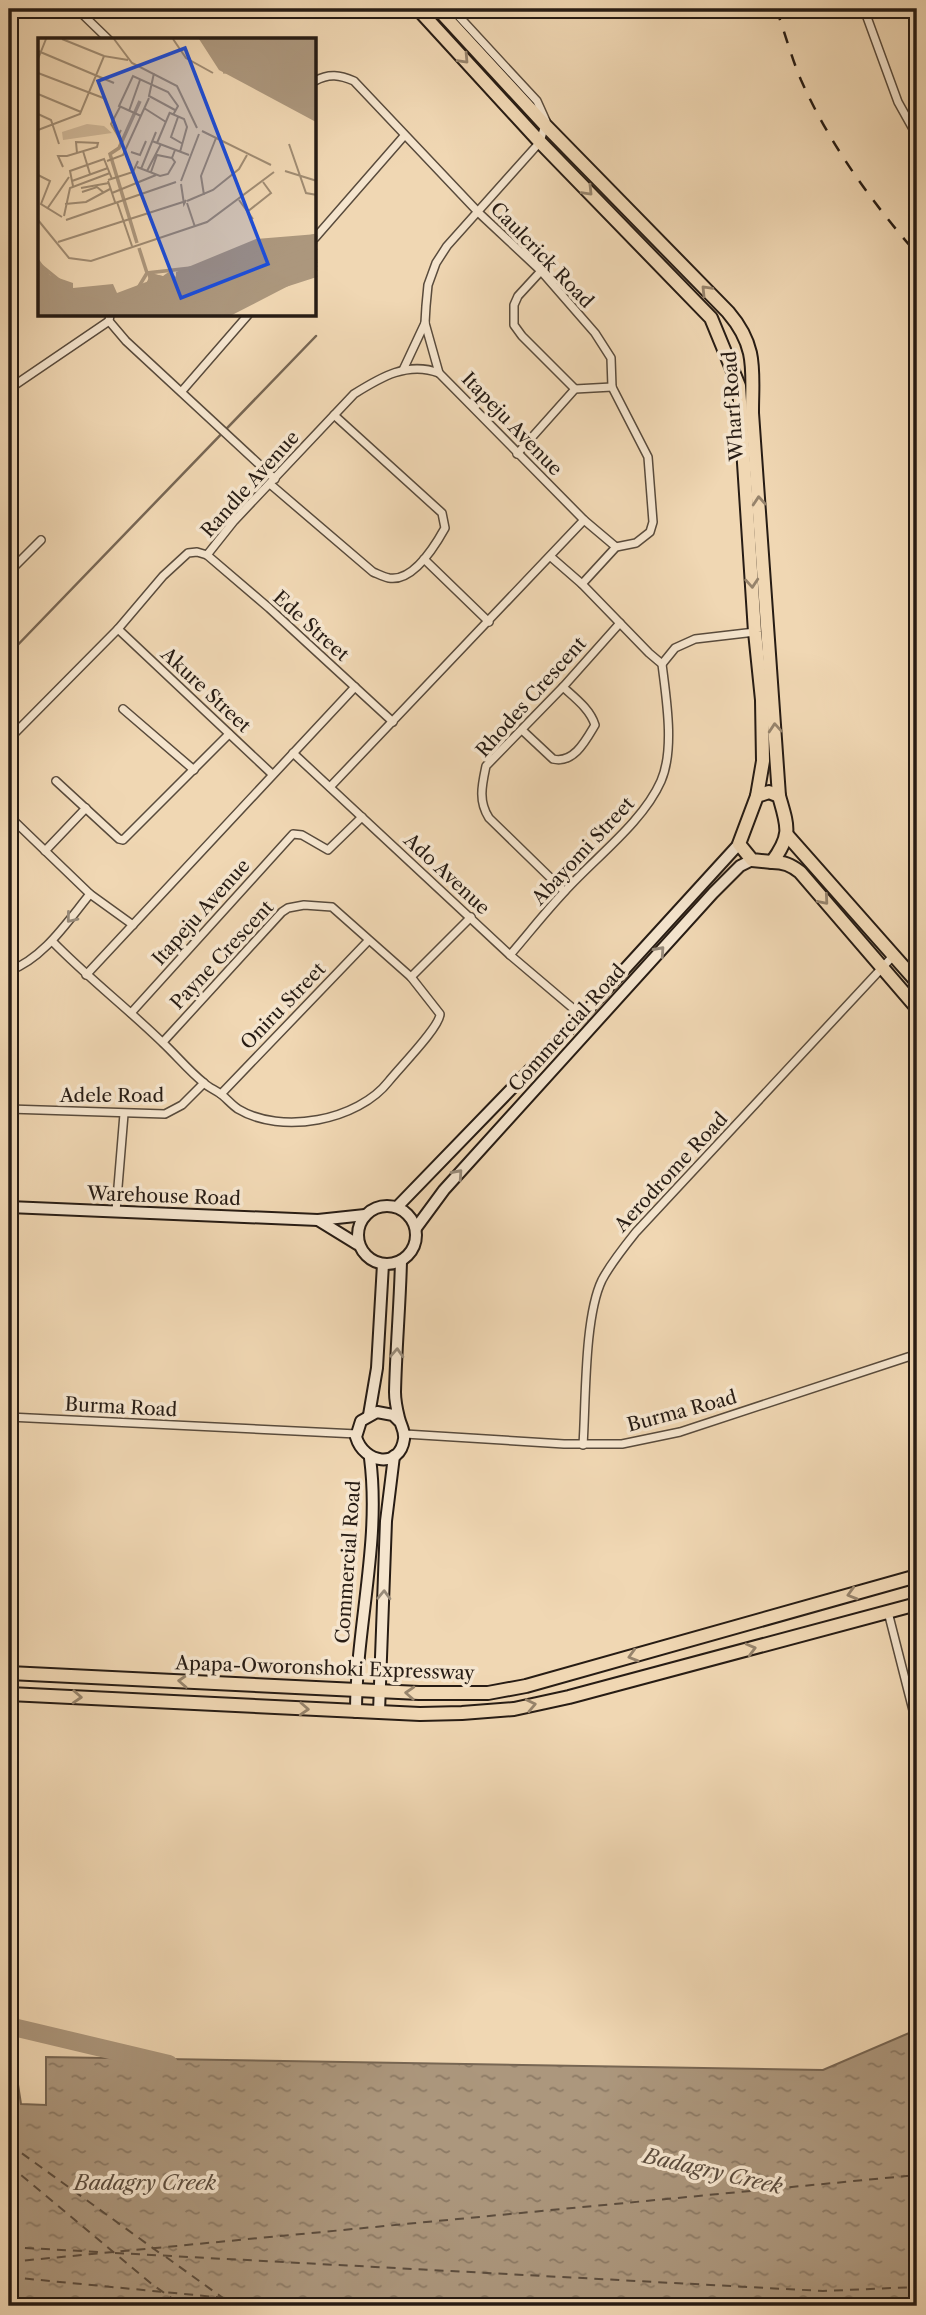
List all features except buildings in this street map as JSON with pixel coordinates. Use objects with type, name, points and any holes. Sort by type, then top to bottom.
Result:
[{"type":"main road","name":"Wharf Road","points":[[418,9],[540,142],[711,318],[739,386],[762,700],[763,761],[757,796],[739,844]]},
{"type":"main road","name":"Wharf Road","points":[[438,9],[545,125],[728,312],[747,339],[752,356],[752,413],[779,796],[788,835]]},
{"type":"main road","points":[[757,796],[769,792],[779,796]]},
{"type":"main road","points":[[772,862],[788,835],[917,982]]},
{"type":"main road","points":[[739,844],[752,860],[782,862],[800,873],[917,1008]]},
{"type":"main road","name":"Commercial Road","points":[[397,1208],[582,1016],[739,844]]},
{"type":"main road","name":"Commercial Road","points":[[416,1228],[444,1189],[713,893],[740,866],[752,860]]},
{"type":"main road","name":"Warehouse Road","points":[[9,1207],[318,1220],[365,1215]]},
{"type":"main road","points":[[378,1207],[397,1208],[412,1219],[416,1228],[414,1247],[401,1261],[383,1264],[365,1255],[357,1244],[359,1227],[365,1215],[378,1207]]},
{"type":"main road","name":"Warehouse Road","points":[[318,1220],[357,1244]]},
{"type":"main road","points":[[400,1421],[385,1412],[369,1415],[361,1421],[357,1434],[359,1445],[370,1458],[379,1460],[394,1456],[404,1443],[405,1434],[395,1394],[401,1261]]},
{"type":"main road","points":[[369,1415],[377,1368],[383,1264]]},
{"type":"main road","name":"Commercial Road","points":[[379,1712],[386,1521],[394,1456]]},
{"type":"main road","name":"Commercial Road","points":[[356,1712],[374,1482],[370,1458]]},
{"type":"main road","name":"Apapa-Oworonshoki Expressway","points":[[9,1672],[381,1691],[488,1693],[526,1686],[917,1576]]},
{"type":"main road","name":"Apapa-Oworonshoki Expressway","points":[[9,1694],[356,1712],[462,1713],[514,1709],[569,1697],[917,1604]]},
{"type":"street","points":[[77,9],[108,38]]},
{"type":"street","points":[[452,9],[537,101],[545,125]]},
{"type":"street","points":[[864,9],[898,102],[917,135]]},
{"type":"street","name":"Caulcrick Road","points":[[317,80],[324,76],[342,76],[354,82],[479,213],[541,271],[595,332],[611,358],[612,387],[648,457],[653,514],[650,532],[636,543],[616,547],[582,584]]},
{"type":"street","name":"Itapeju Avenue","points":[[545,125],[540,142],[447,246],[436,262],[428,285],[425,323],[439,373],[584,520],[616,547]]},
{"type":"street","points":[[317,236],[404,136]]},
{"type":"street","points":[[541,271],[518,296],[514,305],[514,325],[575,389]]},
{"type":"street","points":[[182,391],[246,317]]},
{"type":"street","points":[[9,389],[109,318],[126,341],[182,391],[272,481],[373,572],[391,579],[411,572],[424,559],[445,528],[442,513],[334,415]]},
{"type":"street","points":[[425,323],[403,370],[428,368],[439,373]]},
{"type":"street","name":"Randle Avenue","points":[[9,738],[118,629],[163,576],[188,553],[207,555],[234,521],[354,394],[379,379],[403,370]]},
{"type":"street","points":[[517,454],[575,389],[612,387]]},
{"type":"street","points":[[330,787],[584,520]]},
{"type":"street","points":[[9,572],[41,540]]},
{"type":"street","name":"Ede Street","points":[[207,555],[393,722]]},
{"type":"street","points":[[551,557],[662,664],[675,648],[695,639],[755,632]]},
{"type":"street","points":[[424,559],[489,622]]},
{"type":"street","name":"Rhodes Crescent","points":[[565,891],[489,818],[482,807],[486,766],[563,687],[620,623]]},
{"type":"street","name":"Akure Street","points":[[118,629],[272,774]]},
{"type":"street","name":"Abayomi Street","points":[[510,955],[565,891],[646,808],[662,779],[668,747],[662,664]]},
{"type":"street","points":[[86,975],[355,687]]},
{"type":"street","points":[[522,730],[553,759],[559,761],[567,760],[583,744],[595,725],[594,720],[563,687]]},
{"type":"street","points":[[123,709],[194,770]]},
{"type":"street","points":[[56,781],[123,840],[229,733]]},
{"type":"street","name":"Ado Avenue","points":[[293,753],[510,955],[582,1016]]},
{"type":"street","points":[[46,851],[86,808]]},
{"type":"street","points":[[9,816],[90,894],[133,925]]},
{"type":"street","name":"Itapeju Avenue","points":[[131,1013],[293,834],[302,835],[328,850],[362,817]]},
{"type":"street","points":[[9,971],[23,964],[52,941],[90,894]]},
{"type":"street","name":"Payne Crescent","points":[[163,1042],[288,908],[304,905],[332,907],[411,977],[436,1008],[440,1021],[381,1092],[355,1110],[321,1120],[260,1118],[237,1109],[220,1094]]},
{"type":"street","points":[[411,977],[471,917]]},
{"type":"street","points":[[52,941],[204,1083],[220,1094]]},
{"type":"street","name":"Oniru Street","points":[[220,1094],[368,941]]},
{"type":"street","name":"Aerodrome Road","points":[[583,1445],[592,1315],[601,1282],[616,1258],[636,1232],[894,955]]},
{"type":"street","name":"Adele Road","points":[[9,1109],[165,1114],[175,1111],[204,1083]]},
{"type":"street","points":[[116,1211],[124,1114]]},
{"type":"street","name":"Burma Road","points":[[405,1434],[583,1445],[622,1444],[680,1432],[917,1354]]},
{"type":"street","name":"Burma Road","points":[[9,1417],[357,1434]]},
{"type":"street","points":[[888,1612],[917,1726]]},
{"type":"water","name":"Badagry Creek","points":[[909,2033],[917,2035],[917,2306],[9,2306],[9,2045],[21,2104],[46,2105],[46,2057],[823,2070]]},
{"type":"waterway","points":[[9,654],[316,336]]},
{"type":"waterway","name":"Badagry Creek","points":[[9,2026],[169,2064]]},
{"type":"ferry route","points":[[9,2144],[161,2254]]},
{"type":"ferry route","points":[[9,2165],[153,2285],[183,2306]]},
{"type":"ferry route","points":[[9,2262],[917,2175]]},
{"type":"ferry route","points":[[9,2247],[99,2252]]},
{"type":"ferry route","points":[[115,2253],[823,2291],[917,2287]]},
{"type":"ferry route","points":[[166,2257],[234,2306]]},
{"type":"ferry route","points":[[9,2277],[308,2306]]},
{"type":"railway","points":[[776,9],[801,80],[838,150],[868,193],[917,254]]}]
